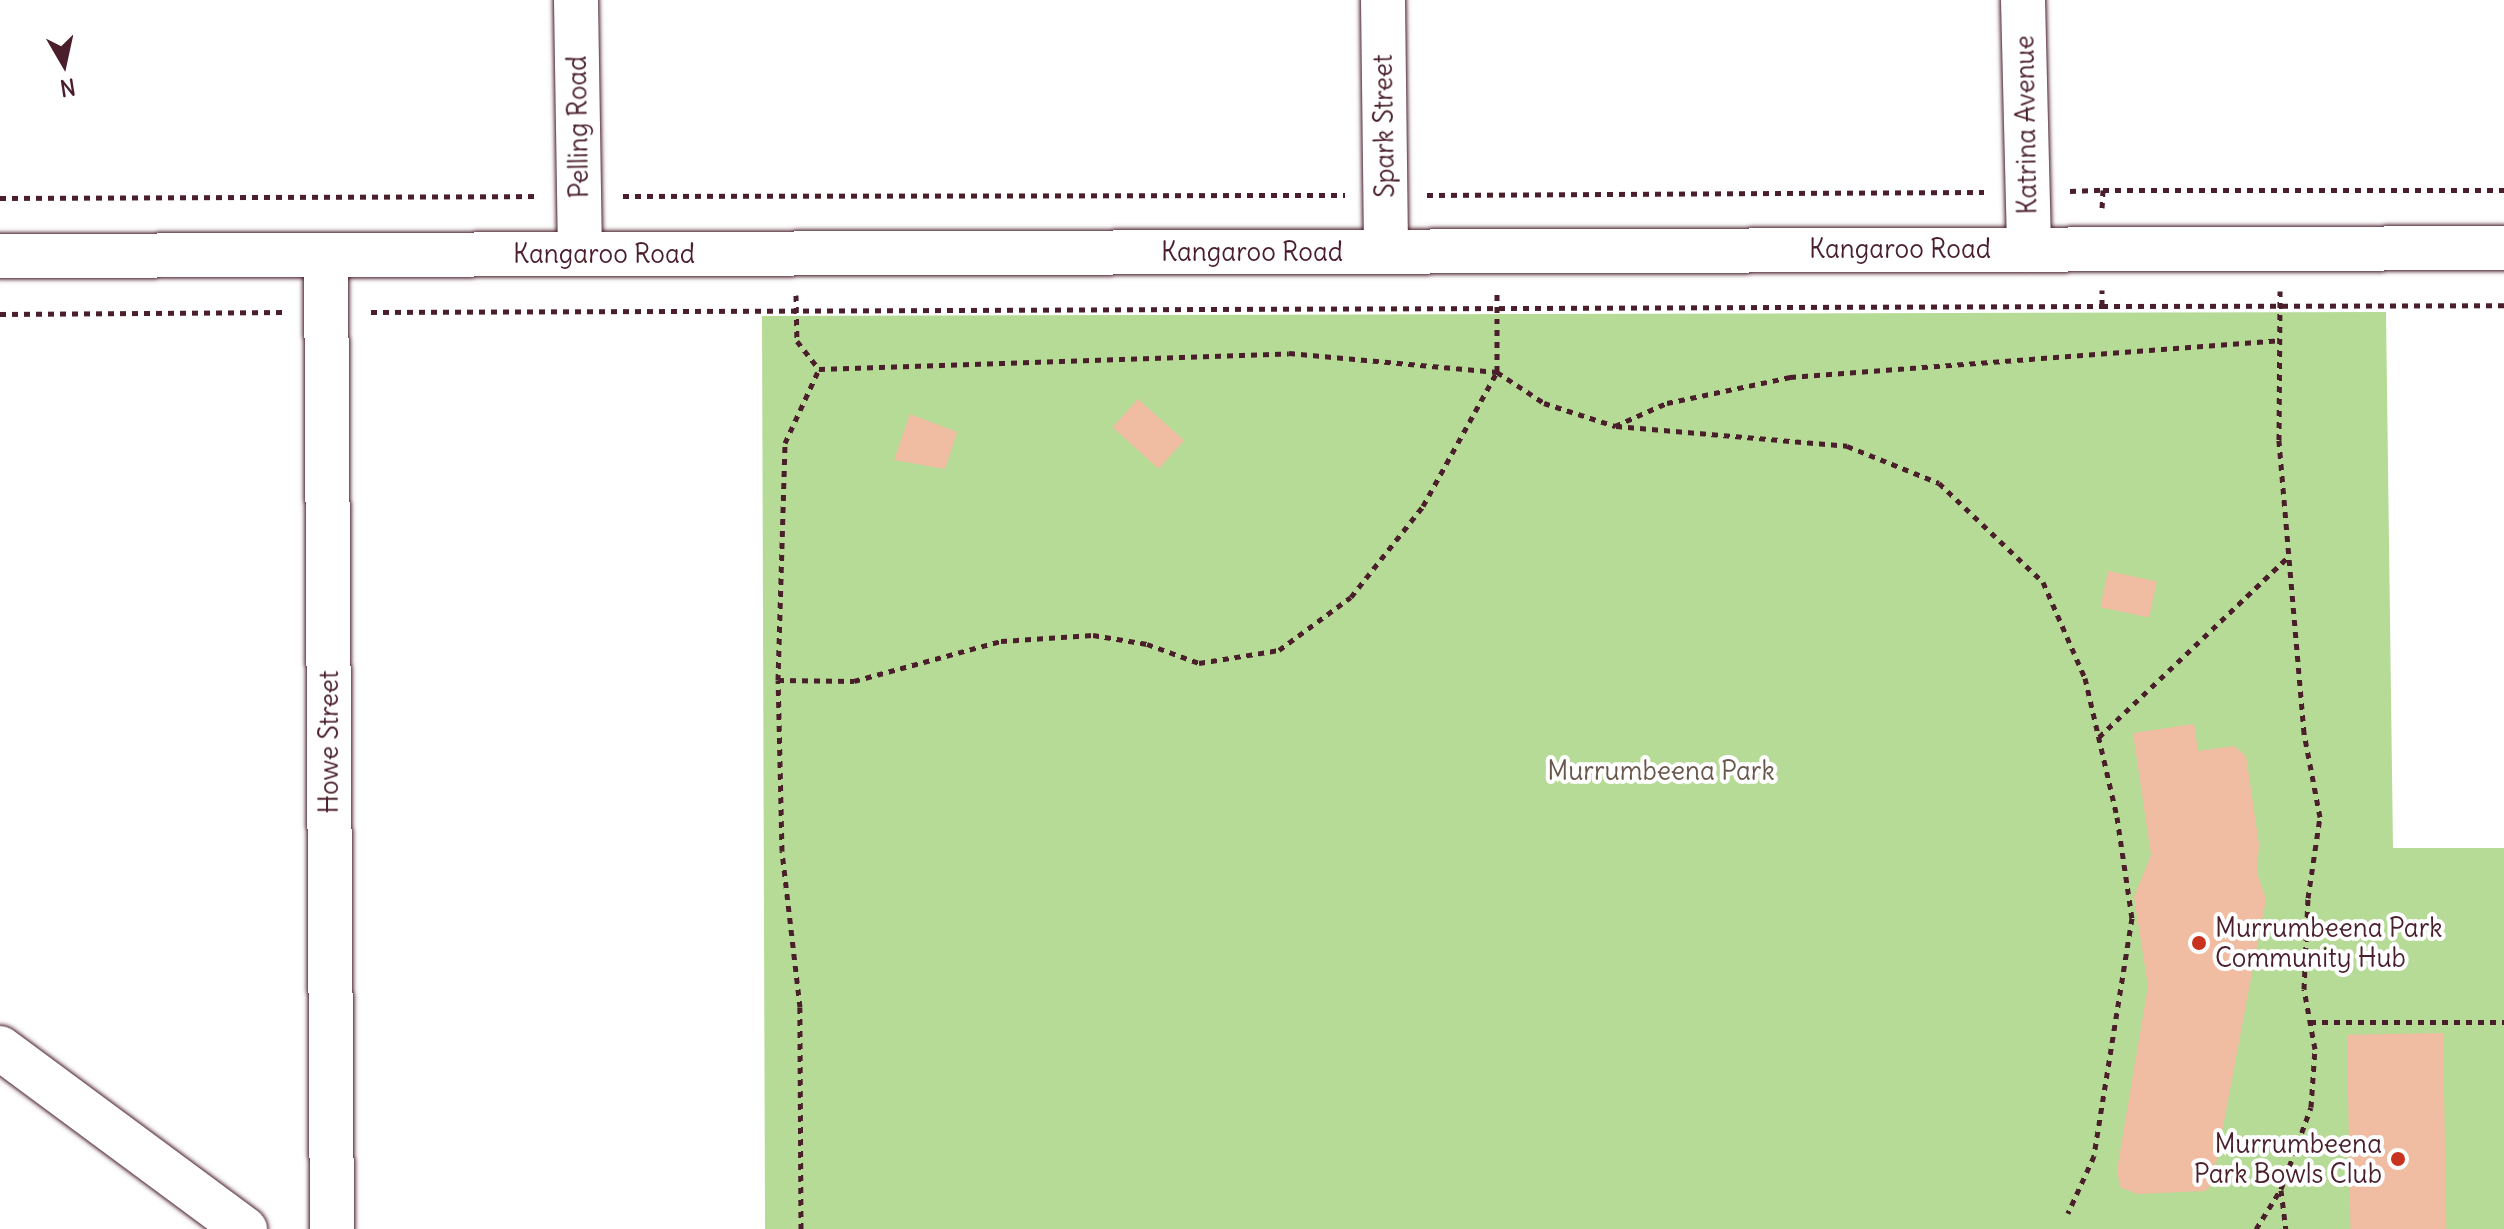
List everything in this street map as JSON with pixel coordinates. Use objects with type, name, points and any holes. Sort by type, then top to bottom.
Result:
[{"type":"street","name":"Pelling Road","points":[[576,0],[580,254]]},
{"type":"street","name":"Spark Street","points":[[1383,0],[1386,252]]},
{"type":"street","name":"Katrina Avenue","points":[[2023,0],[2029,250]]},
{"type":"street","name":"Kangaroo Road","points":[[0,256],[2504,248]]},
{"type":"street","name":"Howe Street","points":[[326,255],[332,1229]]},
{"type":"street","points":[[0,1048],[245,1229]]},
{"type":"path","points":[[2102,306],[2103,190]]},
{"type":"path","points":[[0,198],[2504,190]]},
{"type":"path","points":[[778,680],[854,681],[1001,641],[1093,635],[1147,644],[1199,663],[1279,650],[1351,597],[1423,506],[1497,372],[1496,251]]},
{"type":"path","points":[[796,254],[797,341],[819,369]]},
{"type":"path","points":[[371,312],[2504,305]]},
{"type":"path","points":[[0,314],[326,312]]},
{"type":"path","points":[[1615,426],[1667,403],[1790,377],[2280,340],[2279,440],[2304,733],[2320,817],[2308,898],[2304,989],[2315,1049],[2311,1107],[2281,1189],[2256,1229]]},
{"type":"path","points":[[819,369],[1289,353],[1497,372],[1544,403],[1615,426],[1847,446],[1939,483],[2043,582],[2085,678],[2117,817],[2132,918],[2094,1156],[2068,1213]]},
{"type":"path","points":[[801,1229],[800,1007],[782,851],[778,680],[785,443],[819,369]]},
{"type":"path","points":[[2099,737],[2289,555]]},
{"type":"path","points":[[2310,1022],[2504,1022]]},
{"type":"path","points":[[2281,1189],[2286,1229]]},
{"type":"green space","name":"Murrumbeena Park","points":[[2386,312],[2393,848],[2504,848],[2504,1229],[765,1229],[762,316]]},
{"type":"building","points":[[1138,399],[1184,440],[1159,469],[1113,427]]},
{"type":"building","points":[[910,414],[957,432],[945,469],[894,460]]},
{"type":"building","points":[[2108,571],[2157,581],[2149,618],[2100,607]]},
{"type":"building","name":"Murrumbeena Park Community Hub","points":[[2194,724],[2198,751],[2234,746],[2246,756],[2259,844],[2257,873],[2266,899],[2212,1185],[2205,1191],[2137,1194],[2120,1187],[2117,1170],[2148,986],[2134,897],[2151,855],[2133,733]]},
{"type":"building","name":"Murrumbeena Park Bowls Club","points":[[2443,1033],[2446,1229],[2350,1229],[2347,1035]]},
{"type":"place","name":"Murrumbeena Park Community Hub","points":[[2199,943]]},
{"type":"place","name":"Murrumbeena Park Bowls Club","points":[[2398,1159]]}]
